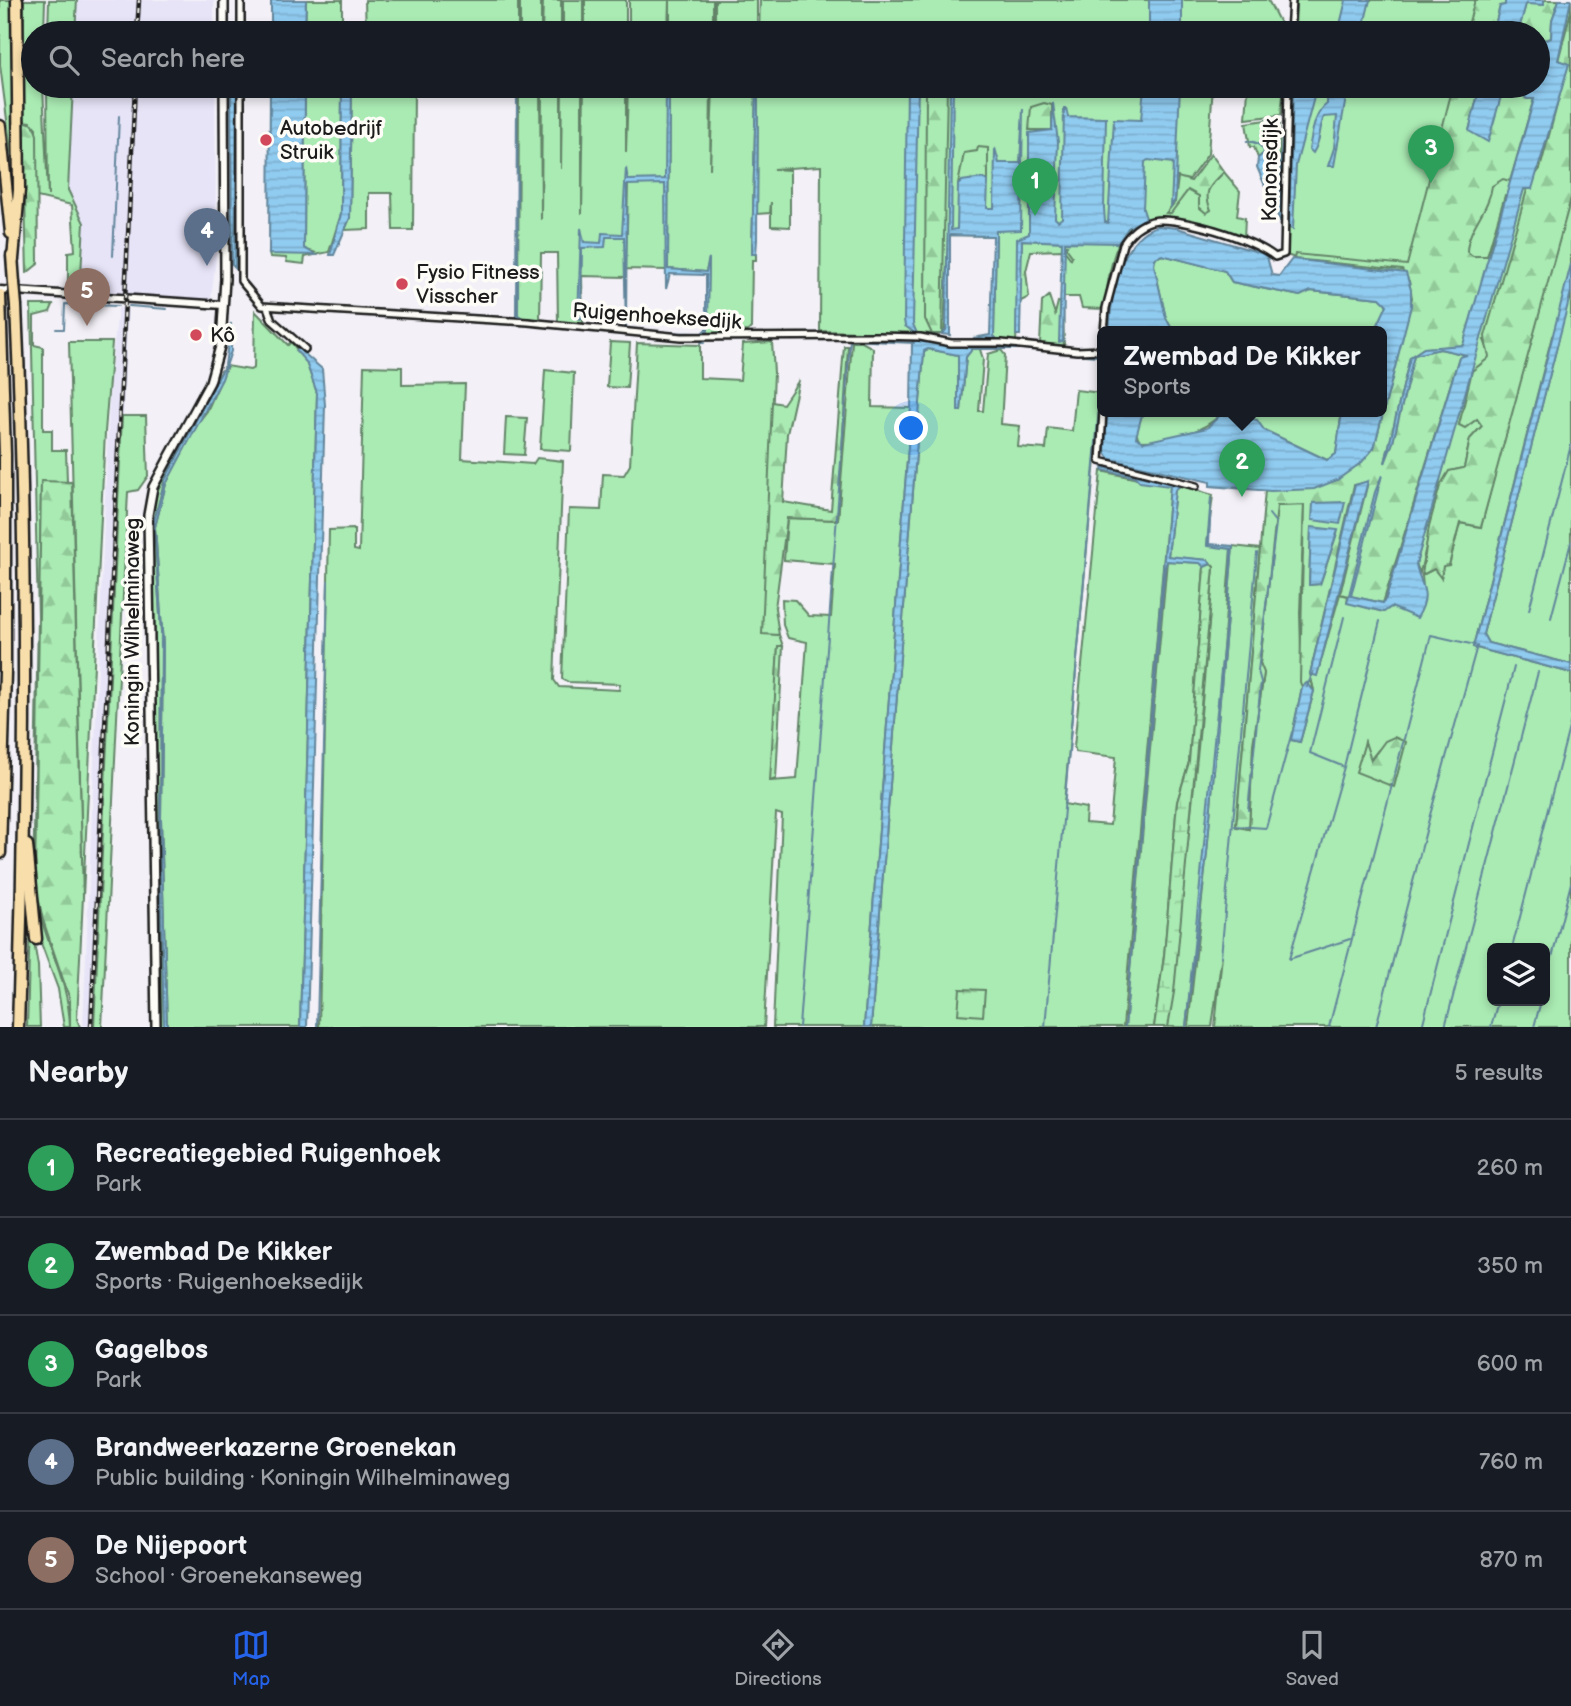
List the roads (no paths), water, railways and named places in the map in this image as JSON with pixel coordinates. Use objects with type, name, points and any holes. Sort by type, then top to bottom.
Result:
[{"type":"highway","points":[[13,260],[19,190],[17,0]]},
{"type":"highway","points":[[0,126],[16,306],[23,481],[24,832],[18,1027]]},
{"type":"highway","points":[[0,292],[5,454],[5,685],[0,853]]},
{"type":"highway","points":[[0,581],[4,564]]},
{"type":"highway","points":[[24,832],[31,859],[36,939]]},
{"type":"main road","points":[[224,0],[224,21]]},
{"type":"main road","name":"Koningin Wilhelminaweg","points":[[156,1027],[148,515],[153,486],[166,457],[211,382],[217,364],[225,279],[224,98]]},
{"type":"street","points":[[240,0],[241,21]]},
{"type":"street","points":[[1291,21],[1292,0]]},
{"type":"street","points":[[241,98],[242,277],[255,301],[267,307],[272,320],[305,349]]},
{"type":"street","name":"Kanonsdijk","points":[[1104,326],[1106,308],[1124,244],[1128,236],[1146,224],[1161,220],[1181,222],[1247,242],[1275,257],[1284,254],[1288,98]]},
{"type":"street","points":[[225,279],[242,277]]},
{"type":"street","points":[[0,292],[223,305]]},
{"type":"street","name":"Ruigenhoeksedijk","points":[[267,307],[528,323],[681,337],[806,334],[917,337],[951,343],[1002,343],[1077,351],[1097,350]]},
{"type":"street","points":[[1103,417],[1100,461],[1196,486]]},
{"type":"water","points":[[271,0],[306,0],[305,21],[271,21]]},
{"type":"water","points":[[1149,0],[1182,0],[1182,21],[1149,21]]},
{"type":"water","points":[[1346,0],[1370,0],[1365,21],[1341,21]]},
{"type":"water","points":[[1505,0],[1544,0],[1544,5],[1526,4],[1521,21],[1496,21],[1500,6],[1505,5]]},
{"type":"water","points":[[1559,0],[1571,0],[1558,60],[1569,64],[1532,189],[1524,189],[1416,564],[1425,595],[1422,609],[1417,618],[1391,607],[1384,612],[1347,603],[1375,492],[1382,475],[1351,596],[1383,603],[1386,598],[1459,357],[1467,355],[1440,349],[1414,355],[1393,442],[1385,463],[1410,357],[1424,348],[1463,345],[1534,99],[1526,98],[1550,98],[1552,20]]},
{"type":"water","points":[[231,98],[237,98],[235,268],[232,265]]},
{"type":"water","points":[[270,98],[305,98],[304,248],[316,255],[269,254]]},
{"type":"water","points":[[342,98],[352,98],[350,218],[334,255],[330,255],[341,214]]},
{"type":"water","points":[[517,98],[518,315],[523,318],[516,317]]},
{"type":"water","points":[[666,98],[669,98],[668,269],[706,272],[709,258],[708,331],[704,335],[650,332],[702,333],[706,329],[706,275],[670,274],[666,289],[665,184],[627,185],[626,329],[624,237],[606,237],[605,247],[582,248],[581,319],[578,318],[581,228],[584,242],[601,243],[602,233],[622,234],[626,168],[628,180],[665,179]]},
{"type":"water","points":[[756,98],[758,98],[757,240],[756,254],[752,254]]},
{"type":"water","points":[[907,98],[918,98],[913,324],[920,341],[971,348],[971,351],[966,357],[961,411],[958,411],[958,355],[928,349],[924,351],[871,1027],[864,1027],[911,408],[912,343],[916,334],[905,326]]},
{"type":"water","points":[[950,98],[953,98],[951,230],[957,229],[958,185],[962,181],[982,178],[988,181],[987,208],[994,208],[995,148],[999,163],[1020,163],[1023,109],[1021,230],[996,231],[994,336],[997,339],[973,338],[990,335],[993,236],[950,235],[950,335],[942,334],[946,330]]},
{"type":"water","points":[[1143,98],[1179,98],[1175,200],[1171,206],[1173,163],[1148,160],[1145,162],[1143,209],[1146,218],[1128,228],[1118,243],[1065,242],[1063,341],[1059,342],[1062,242],[1022,240],[1020,335],[1016,335],[1017,239],[1029,234],[1029,133],[1052,130],[1053,103],[1058,142],[1055,218],[1058,221],[1062,218],[1064,108],[1068,117],[1106,118],[1104,208],[1105,222],[1108,223],[1114,119],[1141,120]]},
{"type":"water","points":[[1293,98],[1314,98],[1296,165],[1293,229],[1289,228]]},
{"type":"water","points":[[1327,98],[1346,98],[1334,166],[1328,166],[1334,148],[1337,116],[1324,117],[1316,148],[1313,153],[1309,149],[1316,118],[1327,104]]},
{"type":"water","points":[[1477,98],[1501,98],[1488,142],[1469,131]]},
{"type":"water","points":[[1282,138],[1280,221],[1257,167],[1258,158],[1264,153],[1262,148],[1269,159],[1271,170],[1265,178],[1278,210]]},
{"type":"water","points":[[1158,226],[1177,228],[1261,253],[1267,257],[1272,275],[1279,276],[1292,259],[1406,273],[1411,290],[1411,306],[1387,398],[1387,326],[1377,326],[1387,305],[1380,298],[1311,291],[1300,296],[1232,282],[1225,271],[1162,255],[1155,258],[1154,265],[1170,326],[1110,326],[1115,285],[1120,270],[1134,242],[1145,232]]},
{"type":"water","points":[[1571,264],[1571,292],[1483,634],[1488,643],[1571,664],[1571,673],[1473,647]]},
{"type":"water","points":[[231,323],[231,351],[222,379],[166,484],[155,527],[163,645],[161,819],[167,1027],[164,1027],[160,865],[161,631],[154,521],[165,480],[225,365]]},
{"type":"water","points":[[298,348],[322,369],[325,405],[307,1027],[300,1027],[317,393],[306,362],[296,351]]},
{"type":"water","points":[[1107,417],[1141,417],[1136,437],[1144,442],[1207,428],[1218,417],[1242,417],[1257,420],[1264,430],[1327,460],[1336,454],[1341,417],[1382,417],[1374,448],[1362,462],[1337,480],[1314,489],[1271,491],[1210,486],[1210,482],[1110,459],[1105,452]]},
{"type":"water","points":[[1103,467],[1180,486],[1175,490],[1168,556],[1208,560],[1211,564],[1204,567],[1200,563],[1167,561],[1165,568],[1125,1027],[1170,486],[1140,482],[1135,477],[1102,470]]},
{"type":"water","points":[[1368,481],[1317,676],[1310,674],[1355,485]]},
{"type":"water","points":[[1211,497],[1209,544],[1233,546],[1207,853],[1186,1027],[1230,579],[1231,549],[1207,546]]},
{"type":"water","points":[[1345,502],[1340,524],[1312,520],[1313,503]]},
{"type":"water","points":[[1311,527],[1338,530],[1320,584],[1309,585]]},
{"type":"water","points":[[1307,683],[1314,691],[1300,742],[1291,740],[1302,687]]},
{"type":"waterway","points":[[113,256],[119,116]]},
{"type":"waterway","points":[[56,329],[64,329],[65,304],[118,306]]},
{"type":"waterway","points":[[129,306],[167,309]]},
{"type":"waterway","points":[[799,1027],[850,340],[914,343]]},
{"type":"waterway","points":[[971,349],[1026,349],[1097,356]]},
{"type":"waterway","points":[[1045,1027],[1098,417]]},
{"type":"waterway","points":[[1529,610],[1571,445]]},
{"type":"waterway","points":[[1248,810],[1261,682],[1258,671],[1276,523],[1269,514]]},
{"type":"waterway","points":[[1551,618],[1571,542]]},
{"type":"waterway","points":[[1221,957],[1257,553]]},
{"type":"waterway","points":[[317,1027],[328,581]]},
{"type":"waterway","points":[[1342,766],[1310,753],[1344,617]]},
{"type":"waterway","points":[[1350,939],[1289,959],[1344,767],[1380,621]]},
{"type":"waterway","points":[[1329,1027],[1431,635],[1475,645]]},
{"type":"waterway","points":[[1376,1027],[1430,815],[1477,646]]},
{"type":"waterway","points":[[1422,1027],[1514,667]]},
{"type":"waterway","points":[[1307,687],[1313,672]]},
{"type":"waterway","points":[[1445,1027],[1538,672]]},
{"type":"waterway","points":[[1513,943],[1571,720]]},
{"type":"waterway","points":[[1235,826],[1266,828],[1292,732]]},
{"type":"waterway","points":[[1550,965],[1571,883]]},
{"type":"waterway","points":[[1491,1027],[1497,1006]]},
{"type":"waterway","points":[[1534,1027],[1540,1006]]},
{"type":"railway","points":[[138,21],[139,0]]},
{"type":"railway","points":[[91,1027],[134,98]]},
{"type":"place","name":"Autobedrijf Struik","points":[[266,140]]},
{"type":"place","name":"Gagelbos","points":[[1431,183]]},
{"type":"place","name":"Recreatiegebied Ruigenhoek","points":[[1035,216]]},
{"type":"place","name":"Brandweerkazerne Groenekan","points":[[207,266]]},
{"type":"place","name":"Fysio Fitness Visscher","points":[[402,284]]},
{"type":"place","name":"De Nijepoort","points":[[87,326]]},
{"type":"place","name":"Kô","points":[[196,335]]},
{"type":"place","name":"Zwembad De Kikker","points":[[1242,497]]}]
